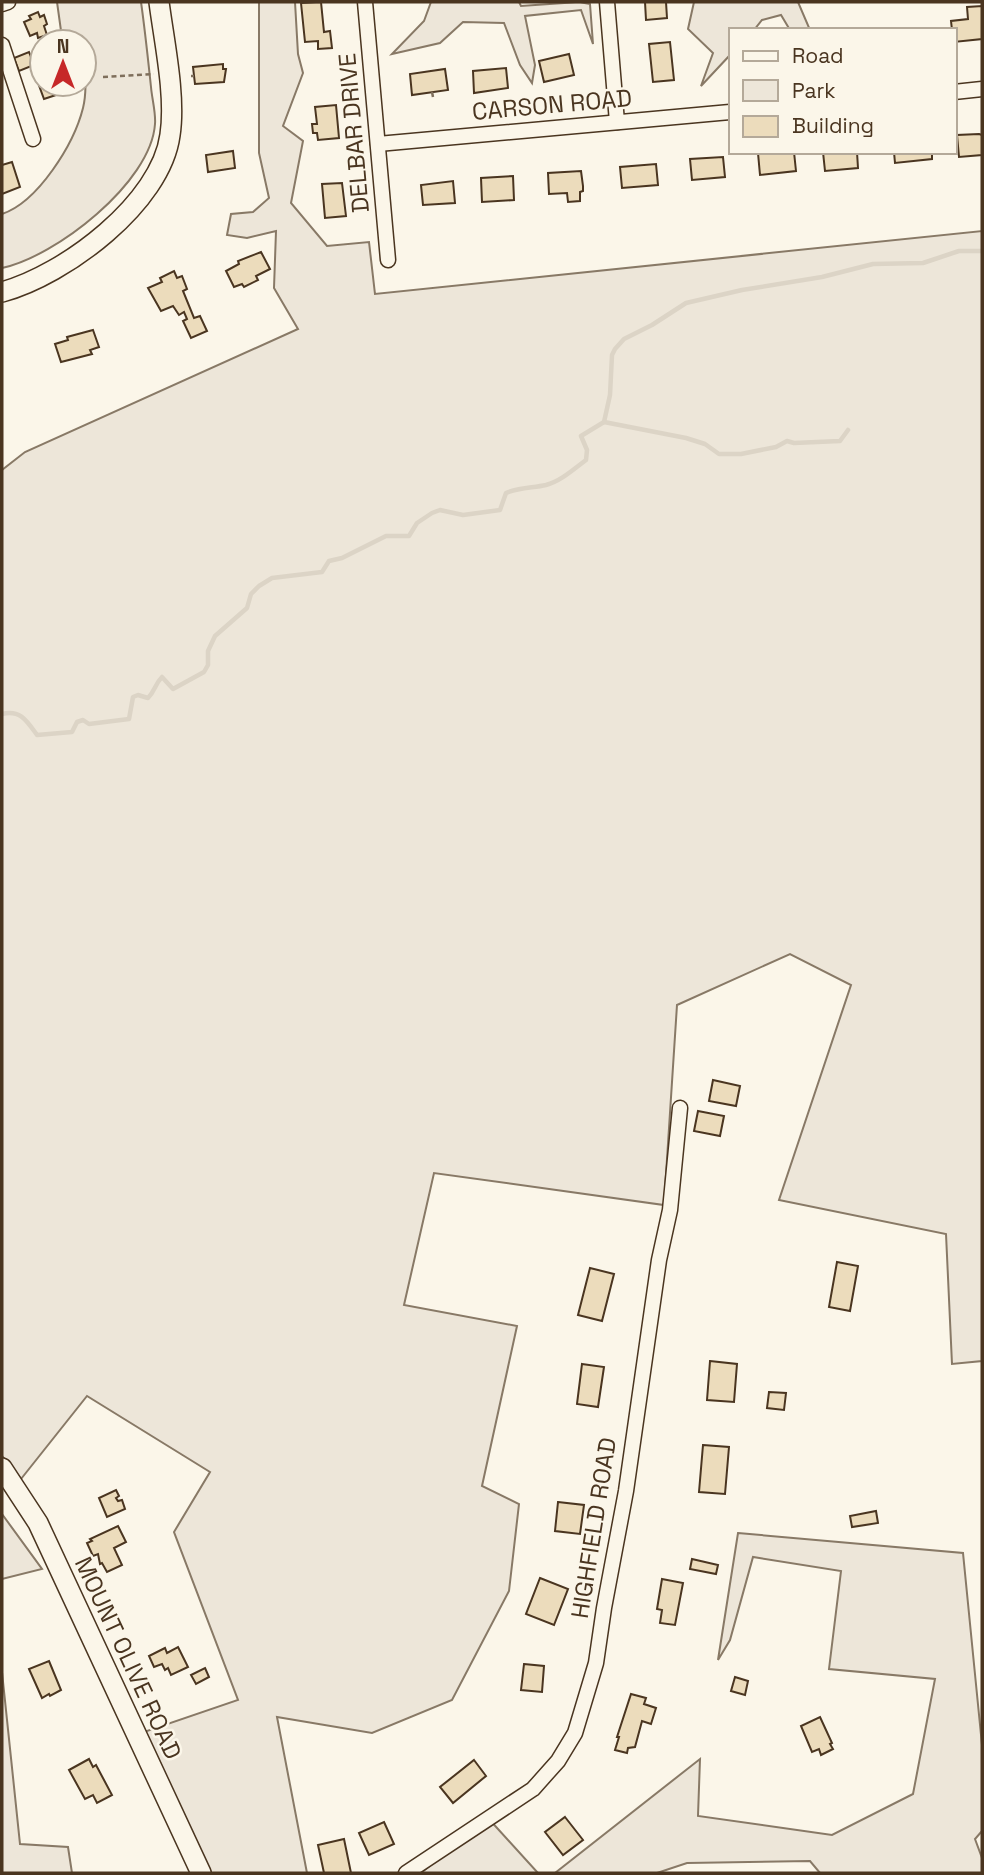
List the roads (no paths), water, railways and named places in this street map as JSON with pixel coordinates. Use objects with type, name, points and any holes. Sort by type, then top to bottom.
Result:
[{"type":"street","points":[[2,4],[8,2]]},
{"type":"street","points":[[2,292],[46,274],[85,249],[134,205],[166,156],[171,133],[159,2]]},
{"type":"street","name":"DELBAR DRIVE","points":[[365,2],[388,260]]},
{"type":"street","points":[[607,2],[617,122]]},
{"type":"street","points":[[2,45],[33,139]]},
{"type":"street","points":[[956,92],[982,89]]},
{"type":"street","name":"CARSON ROAD","points":[[378,144],[729,112]]},
{"type":"street","name":"HIGHFIELD ROAD","points":[[406,1873],[533,1789],[558,1761],[575,1733],[596,1663],[626,1490],[659,1260],[671,1199],[680,1108]]},
{"type":"street","name":"MOUNT OLIVE ROAD","points":[[2,1468],[38,1523],[201,1873]]},
{"type":"waterway","points":[[2,714],[18,715],[37,735],[72,732],[77,722],[83,720],[89,724],[129,719],[133,697],[138,695],[148,698],[162,677],[173,689],[204,672],[208,665],[208,651],[215,636],[247,608],[251,594],[272,578],[322,572],[329,561],[342,558],[386,536],[409,536],[417,523],[432,513],[440,510],[463,515],[500,510],[506,493],[546,485],[562,478],[586,460],[587,450],[581,436],[604,422],[615,349],[624,339],[686,303],[742,290],[822,277],[873,264],[923,263],[959,251],[982,251]]},
{"type":"waterway","points":[[604,422],[686,438],[705,444],[719,454],[741,454],[776,447],[787,441],[840,441],[848,430]]}]
